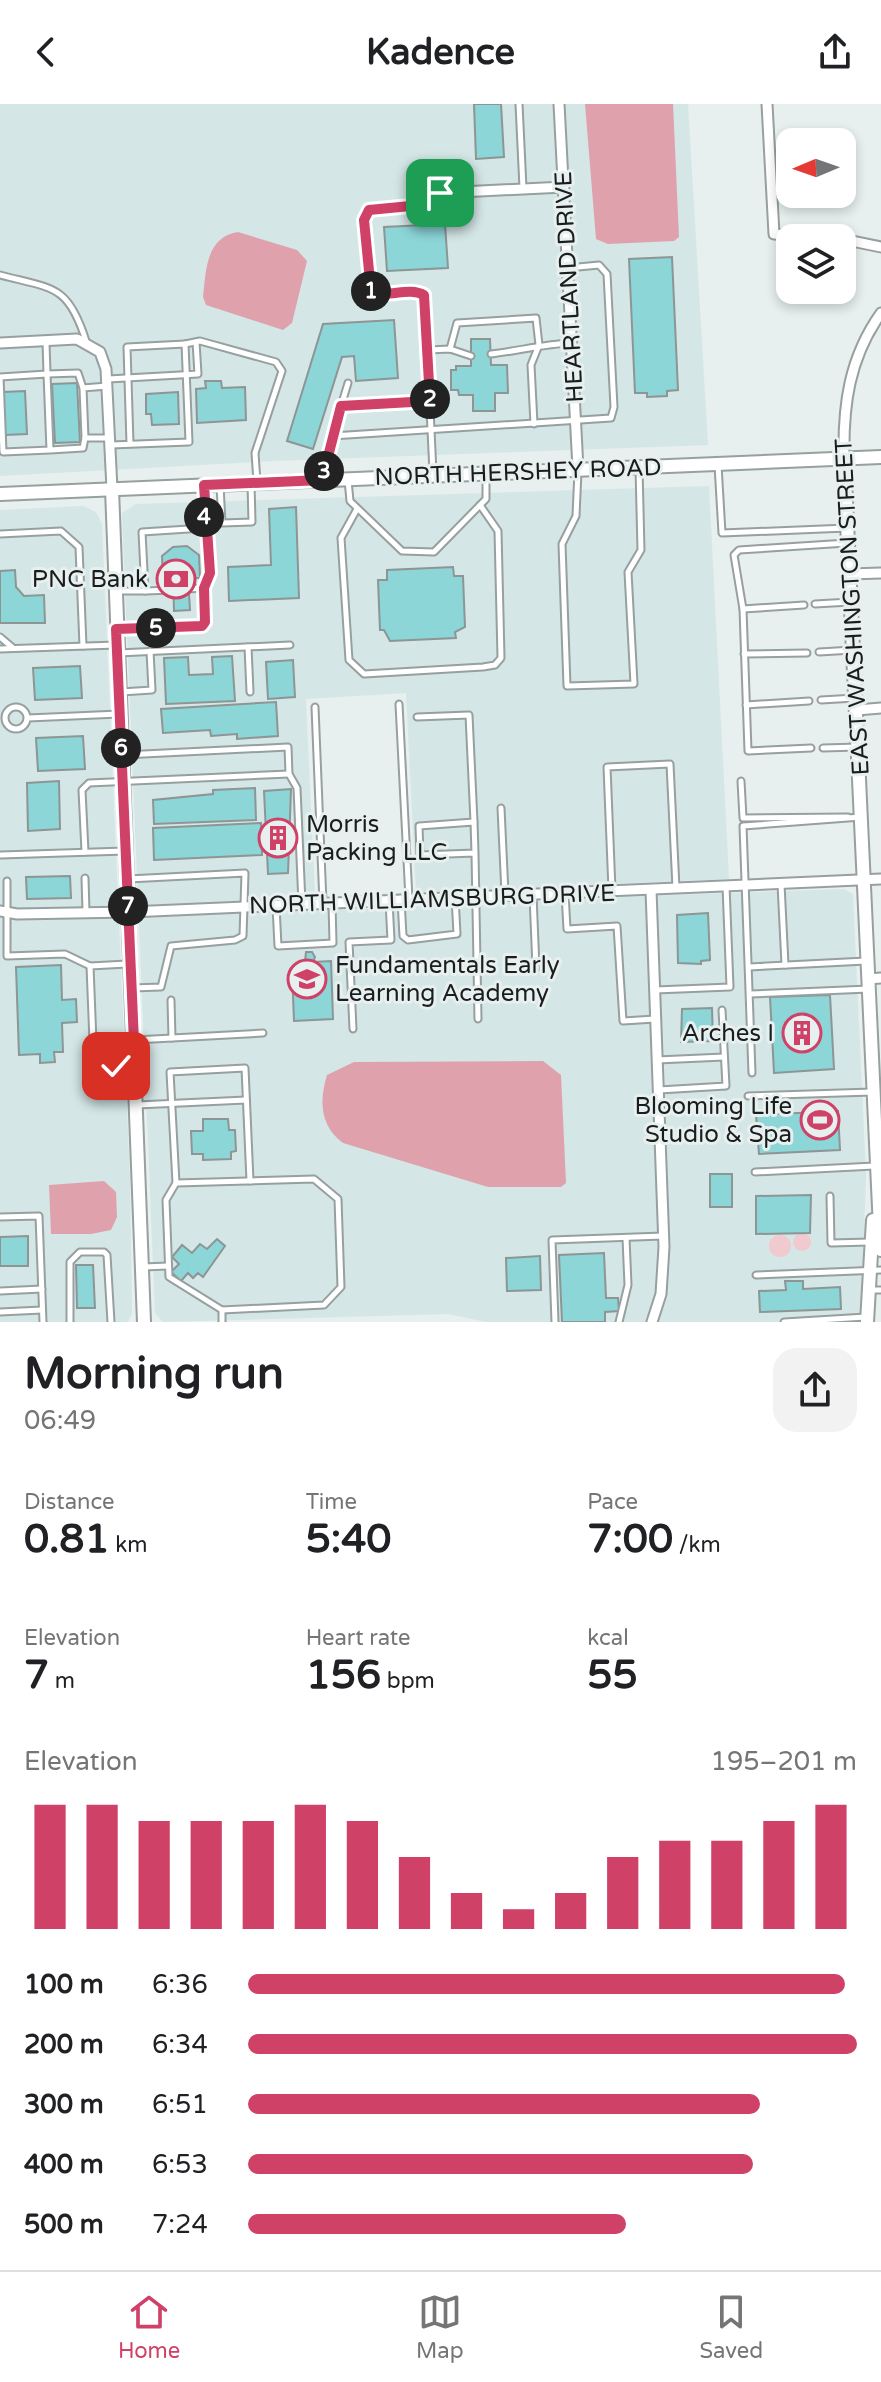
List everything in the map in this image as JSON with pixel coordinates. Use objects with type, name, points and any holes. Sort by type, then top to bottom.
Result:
[{"type":"main road","name":"NORTH HERSHEY ROAD","points":[[0,494],[881,457]]},
{"type":"main road","name":"EAST WASHINGTON STREET","points":[[844,458],[858,747],[855,817],[863,880],[867,961],[873,982],[877,1067],[873,1092],[878,1118],[875,1166],[879,1197],[874,1290],[867,1320]]},
{"type":"main road","points":[[112,489],[144,1322]]},
{"type":"street","name":"HEARTLAND DRIVE","points":[[559,104],[578,469]]},
{"type":"street","points":[[767,104],[776,234]]},
{"type":"street","points":[[440,193],[564,187]]},
{"type":"street","points":[[856,242],[881,247]]},
{"type":"street","name":"EAST WASHINGTON STREET","points":[[844,458],[843,424],[848,382],[860,350],[881,313]]},
{"type":"street","points":[[0,343],[86,341],[100,352],[107,383],[112,489]]},
{"type":"street","points":[[849,574],[881,573]]},
{"type":"street","points":[[856,704],[881,708]]},
{"type":"street","name":"NORTH WILLIAMSBURG DRIVE","points":[[4,912],[129,912],[881,879]]},
{"type":"street","points":[[651,890],[663,1236],[661,1294],[652,1322]]},
{"type":"lane","points":[[519,104],[523,189]]},
{"type":"lane","points":[[434,475],[425,301],[422,293],[379,294],[371,291],[364,220],[369,210],[421,205],[440,193]]},
{"type":"lane","points":[[332,436],[611,418],[614,407],[607,274],[599,265],[568,268]]},
{"type":"lane","points":[[0,275],[58,290],[76,311],[86,341]]},
{"type":"lane","points":[[450,349],[457,323],[536,318],[539,345],[531,365],[534,424]]},
{"type":"lane","points":[[46,341],[52,430],[50,450]]},
{"type":"lane","points":[[82,393],[128,378],[198,374],[196,342]]},
{"type":"lane","points":[[130,444],[127,347],[196,342],[276,362],[282,371],[255,453],[252,522],[222,523],[220,484]]},
{"type":"lane","points":[[491,354],[571,343]]},
{"type":"lane","points":[[85,438],[130,444],[189,442],[185,344]]},
{"type":"lane","points":[[428,350],[450,349],[471,356]]},
{"type":"lane","points":[[78,373],[82,393],[83,448],[3,452],[0,377],[78,373]]},
{"type":"lane","points":[[322,480],[348,383]]},
{"type":"lane","points":[[341,406],[430,401]]},
{"type":"lane","points":[[718,464],[722,533],[847,528]]},
{"type":"lane","points":[[578,469],[576,516],[562,544],[567,686],[634,684],[628,572],[641,550],[639,467]]},
{"type":"lane","points":[[348,479],[350,501],[402,551],[434,552],[486,499],[486,473]]},
{"type":"lane","points":[[116,629],[202,626],[205,622],[204,588],[210,573],[209,540],[204,528],[204,485]]},
{"type":"lane","points":[[357,509],[341,538],[349,660],[364,674],[483,667],[495,665],[501,658],[498,531],[480,505]]},
{"type":"lane","points":[[145,591],[142,532],[204,528]]},
{"type":"lane","points":[[0,534],[61,531],[79,547],[83,646]]},
{"type":"lane","points":[[811,748],[748,751],[743,609],[737,583],[736,551],[848,543]]},
{"type":"lane","points":[[188,589],[204,588]]},
{"type":"lane","points":[[115,591],[173,590]]},
{"type":"lane","points":[[815,604],[851,601]]},
{"type":"lane","points":[[743,609],[804,605]]},
{"type":"lane","points":[[0,637],[13,648]]},
{"type":"lane","points":[[0,649],[83,646],[150,651],[290,645]]},
{"type":"lane","points":[[248,647],[250,692]]},
{"type":"lane","points":[[819,652],[853,650]]},
{"type":"lane","points":[[119,692],[152,690],[150,651]]},
{"type":"lane","points":[[744,654],[807,653]]},
{"type":"lane","points":[[821,700],[856,704]]},
{"type":"lane","points":[[746,705],[809,701]]},
{"type":"lane","points":[[399,704],[405,899],[403,936],[408,940],[457,934],[455,897]]},
{"type":"lane","points":[[16,707],[25,711],[28,718],[26,725],[17,730],[7,726],[2,719],[16,707]]},
{"type":"lane","points":[[276,905],[278,946],[333,943],[315,707]]},
{"type":"lane","points":[[28,718],[120,714]]},
{"type":"lane","points":[[417,717],[469,715],[478,1019]]},
{"type":"lane","points":[[122,755],[288,747],[289,774],[297,788],[302,904]]},
{"type":"lane","points":[[823,748],[858,747]]},
{"type":"lane","points":[[612,891],[607,767],[670,764],[676,889]]},
{"type":"lane","points":[[85,852],[82,790],[89,783],[289,774]]},
{"type":"lane","points":[[741,781],[743,818],[841,814],[855,817]]},
{"type":"lane","points":[[501,808],[505,895]]},
{"type":"lane","points":[[752,1073],[743,826],[842,821],[855,817]]},
{"type":"lane","points":[[474,822],[419,826],[420,855],[475,853]]},
{"type":"lane","points":[[1,855],[126,851]]},
{"type":"lane","points":[[127,879],[245,873],[247,906],[243,936],[235,940],[171,946],[161,987],[132,988]]},
{"type":"lane","points":[[85,878],[86,913]]},
{"type":"lane","points":[[7,881],[4,912],[7,956],[65,954],[90,966],[131,964]]},
{"type":"lane","points":[[781,884],[785,965]]},
{"type":"lane","points":[[655,990],[730,987],[726,886]]},
{"type":"lane","points":[[565,893],[567,929],[617,926],[623,1021],[656,1019]]},
{"type":"lane","points":[[532,894],[536,968]]},
{"type":"lane","points":[[353,1029],[349,942],[391,940],[389,900]]},
{"type":"lane","points":[[749,967],[867,961]]},
{"type":"lane","points":[[90,966],[94,1067],[135,1065]]},
{"type":"lane","points":[[750,994],[873,982]]},
{"type":"lane","points":[[171,1000],[172,1038]]},
{"type":"lane","points":[[658,1090],[726,1086],[722,1010]]},
{"type":"lane","points":[[134,1040],[263,1033]]},
{"type":"lane","points":[[657,1060],[724,1057]]},
{"type":"lane","points":[[176,1183],[250,1181],[314,1179],[338,1199],[341,1287],[324,1305],[222,1310],[175,1284],[169,1277],[166,1200],[176,1183],[170,1072],[245,1068],[250,1181]]},
{"type":"lane","points":[[748,1096],[873,1092]]},
{"type":"lane","points":[[136,1105],[246,1100]]},
{"type":"lane","points":[[755,1172],[875,1166]]},
{"type":"lane","points":[[830,1196],[831,1243],[877,1247]]},
{"type":"lane","points":[[0,1217],[39,1216],[43,1322]]},
{"type":"lane","points":[[555,1322],[552,1240],[663,1236]]},
{"type":"lane","points":[[619,1322],[628,1285],[626,1238]]},
{"type":"lane","points":[[70,1322],[70,1262],[80,1252],[104,1252],[107,1255],[111,1322]]},
{"type":"lane","points":[[142,1267],[168,1266]]},
{"type":"lane","points":[[756,1275],[874,1270]]},
{"type":"lane","points":[[0,1291],[42,1289]]},
{"type":"lane","points":[[0,1312],[42,1310]]},
{"type":"lane","points":[[222,1310],[222,1322]]},
{"type":"lane","points":[[784,1322],[867,1320]]},
{"type":"shaded area","points":[[0,104],[688,104],[708,445],[273,461],[0,476]]},
{"type":"shaded area","points":[[585,104],[673,104],[679,237],[674,241],[608,244],[596,239]]},
{"type":"shaded area","points":[[238,232],[297,250],[307,261],[292,323],[283,330],[206,305],[203,297],[210,256],[219,240]]},
{"type":"shaded area","points":[[709,486],[729,879],[557,886],[557,899],[844,889],[853,894],[866,1176],[861,1322],[486,1322],[448,1314],[163,1322],[155,1313],[122,513],[136,504]],"holes":[[[406,693],[416,892],[315,897],[306,699]]]},
{"type":"shaded area","points":[[83,506],[96,512],[102,524],[130,1179],[132,1313],[128,1322],[0,1322],[0,510]]},
{"type":"shaded area","points":[[543,1061],[561,1075],[566,1183],[561,1187],[488,1187],[343,1143],[330,1129],[323,1112],[327,1075],[354,1062]]},
{"type":"shaded area","points":[[104,1181],[116,1192],[117,1217],[111,1230],[91,1234],[51,1234],[49,1185]]},
{"type":"shaded area","points":[[802,1233],[811,1242],[802,1251],[793,1242]]},
{"type":"shaded area","points":[[780,1235],[788,1238],[791,1246],[788,1254],[780,1257],[772,1254],[769,1246],[772,1238]]},
{"type":"building","points":[[474,104],[501,104],[504,157],[476,159]]},
{"type":"building","points":[[445,224],[448,268],[387,271],[384,227]]},
{"type":"building","points":[[672,257],[678,390],[667,391],[667,396],[647,397],[647,393],[635,393],[629,259]]},
{"type":"building","points":[[394,320],[398,378],[356,381],[354,356],[342,357],[313,449],[287,441],[323,324]]},
{"type":"building","points":[[471,339],[490,339],[491,365],[507,365],[508,393],[495,393],[495,411],[473,411],[473,395],[459,395],[458,390],[451,390],[451,370],[456,370],[456,366],[471,366]]},
{"type":"building","points":[[205,381],[221,381],[222,388],[245,387],[246,420],[197,423],[196,389],[206,388]]},
{"type":"building","points":[[77,383],[80,442],[55,443],[52,384]]},
{"type":"building","points":[[25,391],[27,434],[5,435],[3,392]]},
{"type":"building","points":[[178,392],[179,424],[152,425],[151,414],[146,414],[146,394]]},
{"type":"building","points":[[296,507],[299,598],[229,601],[228,567],[271,565],[269,509]]},
{"type":"building","name":"PNC Bank","points":[[187,546],[199,555],[200,578],[188,578],[190,610],[174,611],[173,579],[163,579],[162,556],[173,547]]},
{"type":"building","points":[[453,567],[454,576],[463,576],[465,627],[455,632],[456,638],[390,641],[384,630],[380,630],[378,580],[387,580],[387,570]]},
{"type":"building","points":[[15,570],[16,587],[24,596],[44,595],[45,623],[0,623],[0,571]]},
{"type":"building","points":[[232,656],[235,701],[166,704],[164,658],[188,657],[189,675],[213,674],[212,657]]},
{"type":"building","points":[[293,660],[295,697],[268,699],[266,662]]},
{"type":"building","points":[[80,666],[82,698],[35,700],[33,668]]},
{"type":"building","points":[[276,702],[278,736],[237,739],[237,734],[211,736],[210,730],[163,733],[161,709]]},
{"type":"building","points":[[83,736],[85,769],[38,771],[36,738]]},
{"type":"building","points":[[59,781],[60,829],[28,831],[27,783]]},
{"type":"building","points":[[255,788],[256,820],[154,824],[153,800],[213,794],[213,790]]},
{"type":"building","name":"Morris Packing LLC","points":[[291,789],[288,873],[268,874],[264,791]]},
{"type":"building","points":[[261,823],[262,855],[154,860],[153,828]]},
{"type":"building","points":[[70,876],[71,898],[27,899],[26,877]]},
{"type":"building","points":[[708,913],[710,960],[701,961],[701,964],[678,963],[677,915]]},
{"type":"building","points":[[306,952],[312,952],[315,957],[313,962],[331,961],[333,1019],[294,1021],[292,971],[304,970]]},
{"type":"building","points":[[61,965],[62,1000],[76,999],[77,1022],[62,1023],[63,1052],[54,1052],[55,1062],[40,1063],[40,1054],[19,1055],[16,967]]},
{"type":"building","name":"Arches I","points":[[830,995],[834,1069],[774,1073],[770,997]]},
{"type":"building","points":[[712,1008],[713,1041],[681,1042],[682,1009]]},
{"type":"building","points":[[838,1111],[840,1150],[759,1154],[756,1115]]},
{"type":"building","points":[[203,1119],[228,1119],[229,1130],[235,1130],[236,1151],[231,1152],[231,1159],[203,1160],[203,1154],[192,1154],[191,1131],[203,1131]]},
{"type":"building","points":[[710,1174],[732,1174],[732,1207],[710,1207]]},
{"type":"building","points":[[811,1195],[810,1233],[756,1234],[756,1196]]},
{"type":"building","points":[[28,1236],[28,1266],[0,1266],[0,1237]]},
{"type":"building","points":[[217,1239],[225,1246],[203,1277],[198,1273],[193,1278],[188,1273],[181,1281],[171,1272],[179,1264],[172,1257],[182,1245],[192,1253],[200,1244],[207,1249]]},
{"type":"building","points":[[604,1253],[606,1298],[618,1298],[619,1311],[605,1312],[605,1322],[562,1322],[559,1255]]},
{"type":"building","points":[[540,1256],[541,1290],[507,1291],[506,1258]]},
{"type":"building","points":[[76,1265],[93,1265],[95,1308],[77,1308]]},
{"type":"building","points":[[785,1281],[803,1281],[803,1289],[840,1287],[841,1309],[760,1312],[759,1291],[786,1290]]},
{"type":"place","name":"PNC Bank","points":[[176,579]]},
{"type":"place","name":"Morris Packing LLC","points":[[278,838]]},
{"type":"place","name":"Fundamentals Early Learning Academy","points":[[307,979]]},
{"type":"place","name":"Arches I","points":[[802,1033]]},
{"type":"place","name":"Blooming Life Studio & Spa","points":[[820,1120]]},
{"type":"route","points":[[116,1066],[135,1065],[116,629],[202,626],[205,622],[204,588],[210,573],[209,540],[204,528],[204,485],[322,480],[341,406],[430,401],[424,295],[418,292],[379,294],[371,291],[364,220],[366,212],[374,208],[421,205],[440,193]]}]
